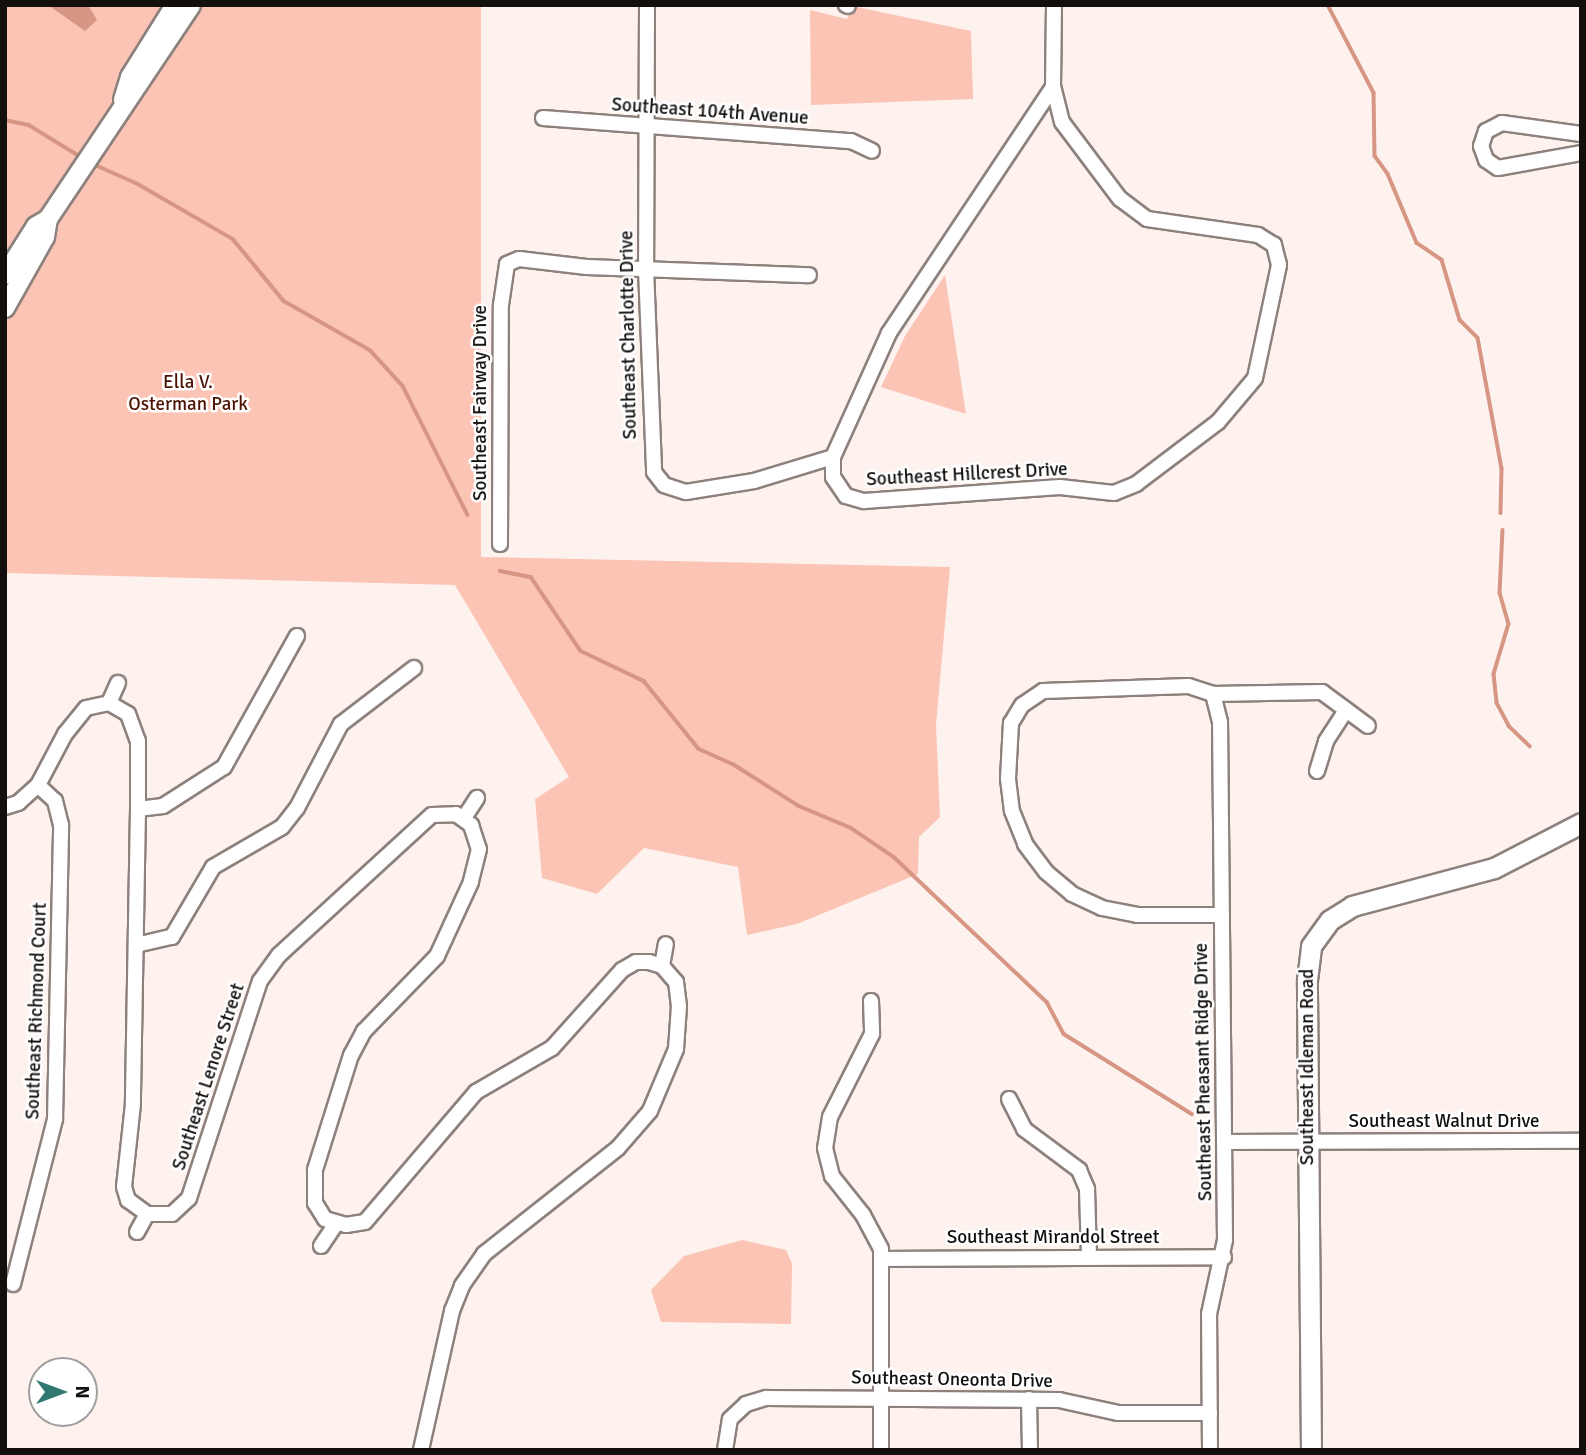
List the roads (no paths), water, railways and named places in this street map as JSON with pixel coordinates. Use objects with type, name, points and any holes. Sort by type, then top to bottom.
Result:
[{"type":"main road","name":"Southeast Idleman Road","points":[[1311,1450],[1307,965],[1320,932],[1357,904],[1499,866],[1581,823]]},
{"type":"street","points":[[5,308],[46,237],[48,219],[123,100],[130,77],[175,5]]},
{"type":"street","points":[[123,100],[141,83],[191,5]]},
{"type":"street","name":"Southeast Charlotte Drive","points":[[647,5],[646,269],[650,460],[664,485],[675,490],[702,491],[754,481],[833,457]]},
{"type":"street","name":"Southeast Hillcrest Drive","points":[[833,457],[833,477],[840,491],[864,501],[1060,487],[1114,493],[1136,484],[1218,422],[1255,378],[1279,265],[1274,245],[1258,235],[1166,224],[1135,213],[1074,142],[1062,122],[1053,87],[1054,5]]},
{"type":"street","points":[[833,457],[889,332],[1053,87]]},
{"type":"street","name":"Southeast 104th Avenue","points":[[543,118],[851,141],[872,151]]},
{"type":"street","points":[[1581,134],[1502,123],[1486,131],[1481,146],[1486,160],[1498,167],[1581,153]]},
{"type":"street","points":[[5,275],[36,226],[48,219]]},
{"type":"street","name":"Southeast Fairway Drive","points":[[499,544],[500,305],[507,264],[519,259],[646,269]]},
{"type":"street","points":[[646,269],[809,275]]},
{"type":"street","points":[[138,809],[163,806],[224,767],[297,636]]},
{"type":"street","points":[[136,946],[172,937],[212,867],[282,827],[298,808],[341,724],[414,668]]},
{"type":"street","points":[[109,703],[118,683]]},
{"type":"street","points":[[1222,915],[1137,915],[1102,908],[1072,894],[1046,872],[1026,844],[1012,811],[1008,779],[1011,723],[1022,705],[1043,691],[1188,686],[1213,694],[1321,692],[1368,726]]},
{"type":"street","name":"Southeast Pheasant Ridge Drive","points":[[1210,1450],[1209,1314],[1224,1257],[1220,723],[1213,694]]},
{"type":"street","points":[[5,807],[19,803],[38,785],[79,713],[92,705],[109,703],[128,714],[137,733],[138,809],[133,1104],[124,1188],[128,1200],[147,1214],[137,1232]]},
{"type":"street","points":[[1317,771],[1326,741],[1346,710]]},
{"type":"street","name":"Southeast Richmond Court","points":[[13,1284],[55,1119],[61,825],[55,801],[38,785]]},
{"type":"street","points":[[421,1450],[452,1311],[474,1266],[618,1148],[650,1111],[667,1078],[680,1006],[676,982],[662,966],[636,962],[622,970],[552,1048],[476,1092],[377,1212],[358,1225],[335,1225],[318,1213],[313,1191],[339,1088],[365,1031],[418,978],[457,920],[479,849],[476,835],[464,818],[477,798]]},
{"type":"street","name":"Southeast Lenore Street","points":[[147,1214],[172,1214],[189,1198],[238,1041],[260,981],[279,955],[432,815],[442,812],[464,818]]},
{"type":"street","points":[[662,966],[666,944]]},
{"type":"street","points":[[871,1001],[872,1034],[830,1117],[825,1148],[832,1176],[875,1231],[882,1259],[881,1450]]},
{"type":"street","points":[[1009,1099],[1024,1129],[1079,1170],[1087,1189],[1089,1257]]},
{"type":"street","name":"Southeast Walnut Drive","points":[[1224,1142],[1581,1141]]},
{"type":"street","points":[[321,1246],[335,1225]]},
{"type":"street","name":"Southeast Mirandol Street","points":[[882,1259],[1224,1257]]},
{"type":"street","points":[[1029,1399],[1030,1450]]},
{"type":"street","name":"Southeast Oneonta Drive","points":[[725,1450],[730,1419],[755,1401],[1029,1399],[1076,1402],[1118,1413],[1210,1413]]},
{"type":"waterway","points":[[1328,5],[1374,93],[1375,156],[1388,174],[1417,243],[1442,260],[1460,320],[1478,338],[1502,469],[1501,513]]},
{"type":"waterway","points":[[5,120],[29,125],[81,157]]},
{"type":"waterway","points":[[91,163],[138,184],[233,239],[284,301],[370,350],[403,386],[468,515]]},
{"type":"waterway","points":[[1503,530],[1500,593],[1509,624],[1494,674],[1497,703],[1509,726],[1530,746]]},
{"type":"waterway","points":[[500,571],[531,577],[581,651],[644,681],[699,749],[733,764],[799,806],[851,828],[894,857],[1047,1002],[1064,1034],[1192,1114]]},
{"type":"park label","name":"Ella V. Osterman Park","points":[[188,394]]}]
